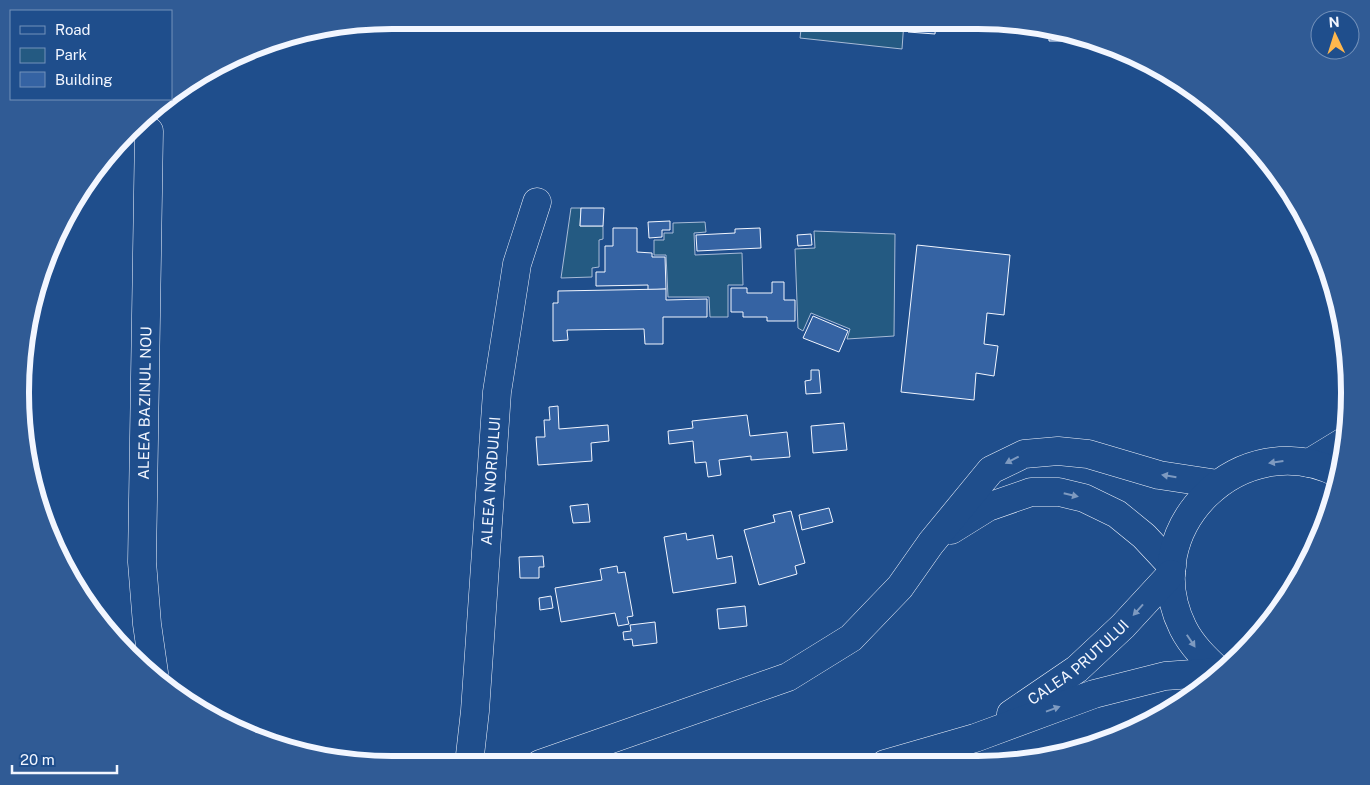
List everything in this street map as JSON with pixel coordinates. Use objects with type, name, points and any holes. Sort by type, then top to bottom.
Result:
[{"type":"main road","name":"ALEEA BAZINUL NOU","points":[[149,131],[142,562],[147,624],[153,666]]},
{"type":"main road","name":"ALEEA NORDULUI","points":[[470,756],[475,711],[496,392],[516,264],[537,202]]},
{"type":"main road","points":[[1309,463],[1337,446]]},
{"type":"main road","points":[[563,756],[788,677],[851,638],[900,587],[931,542],[991,470],[1024,454],[1058,451],[1088,454],[1159,475],[1218,484]]},
{"type":"main road","points":[[1215,667],[1200,653],[1184,629],[1174,602],[1171,570],[1176,542],[1186,520],[1200,500],[1218,484],[1238,472],[1261,464],[1286,461],[1309,463],[1332,470]]},
{"type":"main road","points":[[931,542],[988,507],[1031,492],[1059,492],[1084,498],[1117,514],[1144,536],[1171,570]]},
{"type":"main road","name":"CALEA PRUTULUI","points":[[975,738],[1077,669],[1123,626],[1171,570]]},
{"type":"main road","name":"CALEA PRUTULUI","points":[[913,756],[975,738],[1094,694],[1165,676],[1209,673]]},
{"type":"green space","points":[[801,29],[903,29],[902,49],[800,38]]},
{"type":"green space","points":[[571,208],[581,208],[580,226],[603,226],[603,239],[599,240],[599,267],[592,268],[592,277],[561,278]]},
{"type":"green space","points":[[705,222],[706,232],[694,233],[695,255],[742,253],[743,285],[728,285],[728,317],[710,317],[709,297],[668,297],[666,255],[654,255],[654,240],[664,240],[664,233],[673,233],[673,223]]},
{"type":"green space","points":[[814,231],[895,234],[894,336],[847,339],[850,329],[811,313],[803,331],[798,328],[795,249],[815,248]]},
{"type":"building","points":[[908,29],[935,29],[935,34],[908,32]]},
{"type":"building","points":[[1049,36],[1072,41],[1049,41]]},
{"type":"building","points":[[581,208],[604,208],[603,226],[580,226]]},
{"type":"building","points":[[670,221],[670,230],[662,230],[662,237],[649,238],[648,222]]},
{"type":"building","points":[[613,228],[637,228],[637,252],[652,253],[652,257],[665,257],[666,289],[648,290],[648,285],[596,286],[596,272],[605,272],[605,246],[613,246]]},
{"type":"building","points":[[760,228],[761,248],[697,251],[696,235],[735,233],[735,229]]},
{"type":"building","points":[[811,234],[812,245],[798,246],[797,235]]},
{"type":"building","points":[[917,245],[1010,255],[1004,315],[987,313],[984,344],[998,346],[994,376],[976,373],[974,400],[901,392]]},
{"type":"building","points":[[772,282],[784,282],[784,300],[795,300],[795,321],[767,321],[767,317],[743,317],[743,312],[731,312],[731,288],[747,288],[747,293],[772,293]]},
{"type":"building","points":[[666,289],[666,300],[707,299],[707,317],[663,317],[663,344],[645,344],[644,329],[567,330],[568,340],[553,341],[553,303],[558,303],[558,291]]},
{"type":"building","points":[[813,316],[848,331],[839,352],[803,338]]},
{"type":"building","points":[[811,370],[819,370],[821,393],[806,394],[805,381],[811,380]]},
{"type":"building","points":[[558,406],[559,429],[608,425],[609,441],[591,443],[592,461],[538,465],[536,437],[545,437],[544,420],[550,420],[549,407]]},
{"type":"building","points":[[747,415],[750,436],[787,432],[790,457],[751,460],[751,456],[719,460],[721,475],[708,477],[706,462],[695,463],[693,441],[669,444],[668,431],[693,428],[692,421]]},
{"type":"building","points":[[844,423],[847,450],[813,453],[811,426]]},
{"type":"building","points":[[588,504],[590,522],[573,523],[570,506]]},
{"type":"building","points":[[829,508],[833,522],[802,530],[799,515]]},
{"type":"building","points":[[791,511],[805,563],[795,566],[797,574],[759,585],[744,530],[775,522],[773,515]]},
{"type":"building","points":[[686,533],[687,540],[713,535],[717,559],[732,556],[736,583],[673,593],[664,537]]},
{"type":"building","points":[[543,556],[544,567],[539,567],[539,578],[520,578],[519,557]]},
{"type":"building","points":[[617,566],[618,573],[625,572],[633,616],[627,617],[629,624],[618,626],[615,613],[561,622],[555,588],[602,580],[600,569]]},
{"type":"building","points":[[551,596],[553,608],[540,610],[539,598]]},
{"type":"building","points":[[745,606],[747,626],[719,629],[717,609]]},
{"type":"building","points":[[655,622],[657,643],[633,646],[632,639],[624,640],[623,632],[631,631],[630,625]]}]
